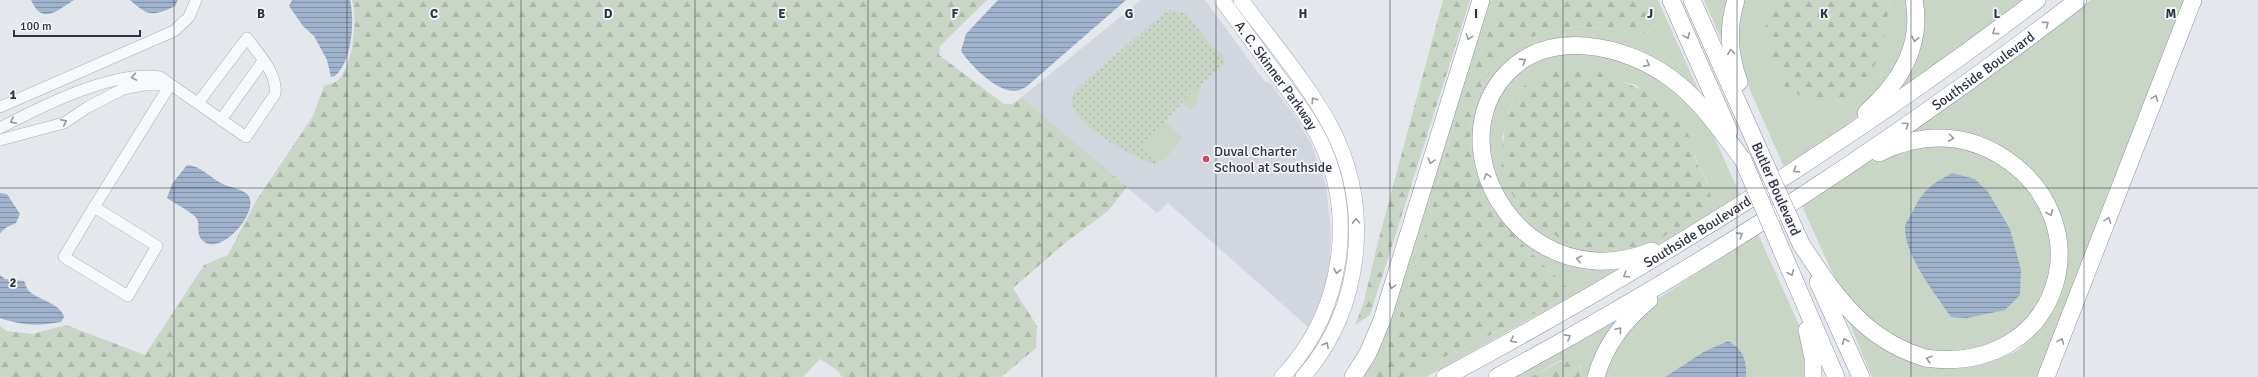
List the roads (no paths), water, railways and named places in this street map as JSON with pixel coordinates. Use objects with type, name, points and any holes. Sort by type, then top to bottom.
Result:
[{"type":"highway","points":[[1353,377],[1368,353],[1382,320],[1481,0]]},
{"type":"highway","name":"Butler Boulevard","points":[[1671,0],[1743,160],[1836,377]]},
{"type":"highway","name":"Butler Boulevard","points":[[1692,0],[1861,377]]},
{"type":"highway","points":[[1736,0],[1732,16],[1730,51],[1740,85],[1745,118]]},
{"type":"highway","points":[[1812,160],[1872,108],[1899,76],[1911,54],[1914,41],[1917,19],[1914,0]]},
{"type":"highway","name":"Southside Boulevard","points":[[1445,377],[1575,306],[1708,226],[1812,160],[1940,71],[2037,0]]},
{"type":"highway","name":"Southside Boulevard","points":[[1497,377],[1615,311],[1721,247],[1824,181],[1944,99],[2078,0]]},
{"type":"highway","points":[[2046,377],[2193,0]]},
{"type":"highway","points":[[1708,226],[1655,250],[1624,261],[1582,260],[1545,247],[1531,238],[1511,219],[1494,194],[1488,180],[1482,153],[1482,124],[1491,97],[1508,73],[1531,56],[1557,47],[1574,45],[1603,48],[1641,61],[1669,77],[1683,88],[1709,114],[1743,160]]},
{"type":"highway","points":[[1801,244],[1837,296],[1866,326],[1900,348],[1934,361],[1973,364],[1985,362],[2007,354],[2034,334],[2047,315],[2052,302],[2058,279],[2060,253],[2052,218],[2041,195],[2026,176],[2009,161],[1990,150],[1970,142],[1950,138],[1916,139],[1882,151],[1824,181]]},
{"type":"highway","points":[[1596,377],[1608,346],[1632,314],[1721,247]]},
{"type":"highway","points":[[1801,296],[1812,352],[1813,377]]},
{"type":"main road","name":"A. C. Skinner Parkway","points":[[1222,0],[1310,122],[1324,149],[1336,187],[1341,233],[1338,262],[1332,292],[1314,334],[1291,374]]},
{"type":"main road","name":"A. C. Skinner Parkway","points":[[1241,0],[1325,117],[1344,158],[1354,196],[1356,250],[1348,296],[1330,338],[1303,377]]},
{"type":"street","points":[[0,108],[174,31],[189,16],[196,0]]},
{"type":"street","points":[[0,128],[55,100],[142,75],[160,77],[246,137],[275,94],[275,81],[247,38],[198,103]]},
{"type":"street","points":[[221,120],[263,61]]},
{"type":"street","points":[[0,140],[64,123],[88,107],[123,89],[143,85],[170,85]]},
{"type":"street","points":[[94,207],[157,246],[128,296],[64,257],[94,207],[170,85]]},
{"type":"street","points":[[81,92],[88,107]]},
{"type":"water","points":[[31,0],[74,0],[51,14],[45,14],[35,8]]},
{"type":"water","points":[[130,0],[178,0],[175,6],[161,12],[151,13],[141,9]]},
{"type":"water","points":[[292,0],[350,0],[352,19],[351,41],[349,51],[341,70],[335,76],[331,77],[327,60],[314,36],[303,26],[289,6]]},
{"type":"water","points":[[998,0],[1126,0],[1026,87],[1015,91],[1000,87],[985,77],[961,51],[966,34]]},
{"type":"water","points":[[187,165],[191,165],[199,169],[222,184],[247,194],[250,201],[250,209],[246,218],[239,228],[223,242],[214,244],[206,243],[202,240],[199,235],[197,219],[188,211],[167,198],[172,184]]},
{"type":"water","points":[[1952,173],[1975,179],[1988,192],[2010,229],[2021,270],[2020,295],[2005,310],[1967,318],[1951,317],[1922,274],[1910,250],[1906,238],[1905,227],[1907,222],[1924,193],[1938,181]]},
{"type":"water","points":[[0,193],[7,194],[20,214],[16,223],[7,227],[0,233]]},
{"type":"water","points":[[0,275],[5,279],[24,281],[28,290],[54,305],[62,312],[64,317],[61,322],[30,324],[16,323],[0,318]]},
{"type":"water","points":[[1728,341],[1741,351],[1746,365],[1746,377],[1665,377],[1705,351]]},
{"type":"place","name":"Duval Charter School at Southside","points":[[1206,159]]}]
